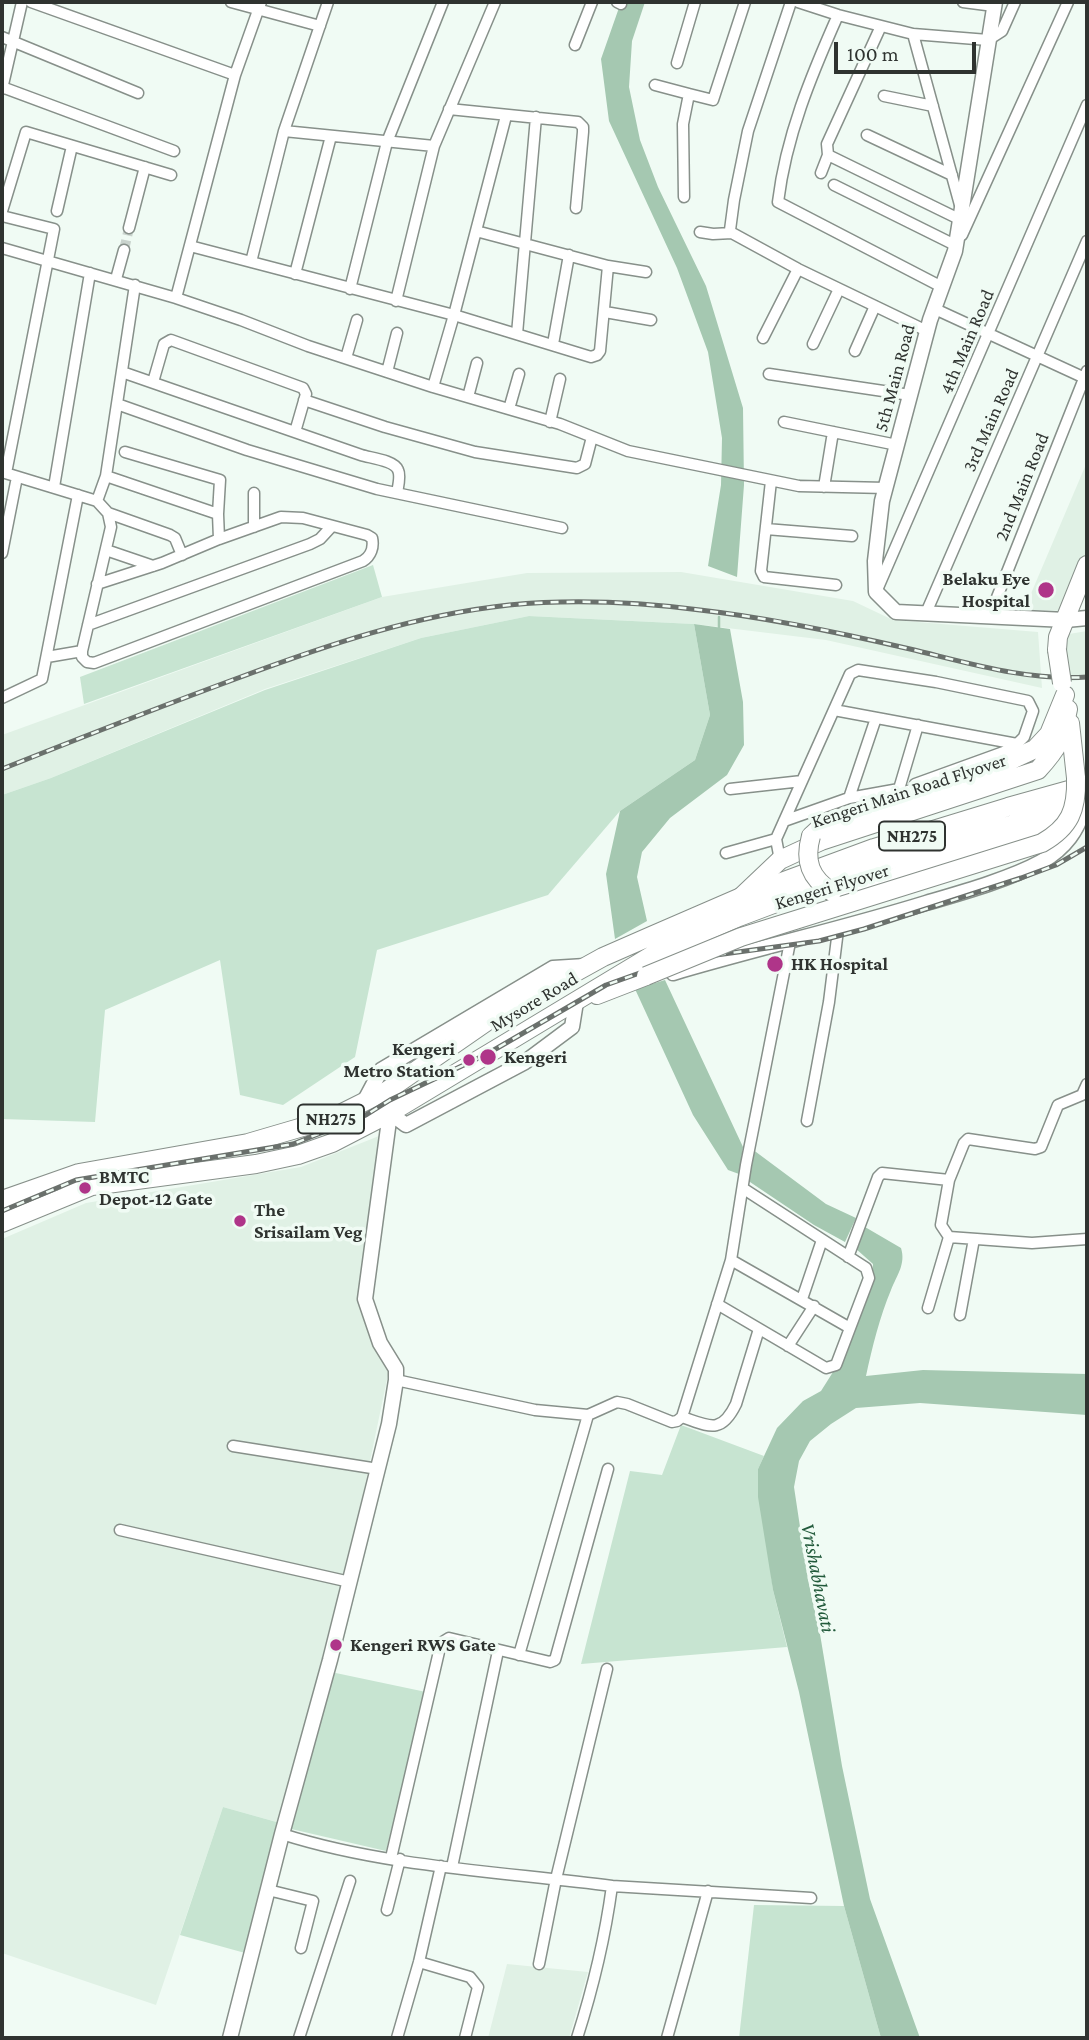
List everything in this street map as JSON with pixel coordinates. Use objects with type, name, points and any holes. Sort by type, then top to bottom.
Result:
[{"type":"main road","points":[[1066,620],[1087,565]]},
{"type":"main road","name":"Kengeri Main Road Flyover","points":[[741,897],[780,859],[821,841],[1038,770],[1070,737],[1057,650],[1058,637],[1066,620]]},
{"type":"main road","name":"Kengeri Flyover","points":[[638,973],[741,937],[1042,843],[1055,836],[1071,817],[1076,803],[1082,782],[1070,737],[824,823],[811,836],[807,851],[808,864],[820,884],[832,892],[851,892],[1033,830],[1082,812]]},
{"type":"main road","name":"Mysore Road","points":[[2,1200],[79,1173],[248,1143],[330,1119],[388,1090],[489,1020],[624,948],[741,897],[874,848],[1082,782]]},
{"type":"main road","name":"Mysore Road","points":[[2,1223],[92,1186],[256,1164],[298,1155],[332,1143],[390,1112],[576,1002],[638,973],[654,954],[739,917],[890,860],[1082,812]]},
{"type":"street","points":[[22,2],[2,87],[174,151]]},
{"type":"street","points":[[31,2],[235,75]]},
{"type":"street","points":[[251,262],[284,131],[328,2]]},
{"type":"street","points":[[350,289],[387,142],[443,2]]},
{"type":"street","points":[[396,302],[434,146],[495,2]]},
{"type":"street","points":[[575,45],[592,2]]},
{"type":"street","points":[[677,63],[695,2]]},
{"type":"street","points":[[655,85],[713,100],[745,2]]},
{"type":"street","points":[[732,233],[730,230],[734,200],[748,131],[791,2]]},
{"type":"street","points":[[798,2],[913,34],[988,40],[1003,31],[1015,2]]},
{"type":"street","points":[[834,185],[955,248],[995,4],[963,2]]},
{"type":"street","name":"5th Main Road","points":[[876,592],[875,561],[886,488],[934,309],[955,248],[1068,2]]},
{"type":"street","points":[[237,3],[260,6],[320,26]]},
{"type":"street","points":[[176,298],[235,75],[260,6]]},
{"type":"street","points":[[838,15],[804,92],[782,170],[778,202],[942,287]]},
{"type":"street","points":[[821,173],[828,156],[827,144],[881,26]]},
{"type":"street","points":[[913,34],[952,175],[960,214]]},
{"type":"street","points":[[2,37],[138,93]]},
{"type":"street","points":[[684,197],[683,124],[689,94]]},
{"type":"street","points":[[884,96],[933,106]]},
{"type":"street","name":"4th Main Road","points":[[876,592],[1087,105]]},
{"type":"street","points":[[449,109],[578,122],[583,127],[576,208]]},
{"type":"street","points":[[433,387],[506,116]]},
{"type":"street","points":[[517,334],[536,117]]},
{"type":"street","points":[[2,553],[9,474],[54,229],[2,213],[26,131],[171,175]]},
{"type":"street","points":[[284,131],[434,146]]},
{"type":"street","points":[[867,135],[952,175]]},
{"type":"street","points":[[295,274],[331,136]]},
{"type":"street","points":[[57,211],[72,146]]},
{"type":"street","points":[[828,156],[960,214]]},
{"type":"street","points":[[129,228],[145,167]]},
{"type":"street","points":[[476,231],[608,266],[646,272]]},
{"type":"street","points":[[699,232],[732,233],[797,269],[927,331]]},
{"type":"street","name":"3rd Main Road","points":[[926,613],[1087,242]]},
{"type":"street","points":[[190,246],[454,315],[591,357],[600,351],[608,266]]},
{"type":"street","points":[[2,249],[176,298],[345,358],[550,422],[628,451],[799,486],[886,488]]},
{"type":"street","points":[[116,279],[124,250]]},
{"type":"street","points":[[553,344],[569,255]]},
{"type":"street","points":[[763,338],[797,269]]},
{"type":"street","points":[[54,487],[90,273]]},
{"type":"street","points":[[97,501],[106,476],[135,285]]},
{"type":"street","points":[[813,344],[838,289]]},
{"type":"street","points":[[855,351],[875,306]]},
{"type":"street","points":[[934,309],[1086,376]]},
{"type":"street","points":[[605,312],[651,320]]},
{"type":"street","points":[[345,358],[357,320]]},
{"type":"street","points":[[387,372],[397,333]]},
{"type":"street","points":[[153,382],[164,344],[171,340],[306,390],[295,432]]},
{"type":"street","points":[[468,397],[477,363]]},
{"type":"street","points":[[122,372],[394,465],[399,474],[397,493]]},
{"type":"street","points":[[509,410],[519,374]]},
{"type":"street","points":[[769,374],[909,395]]},
{"type":"street","name":"2nd Main Road","points":[[990,615],[1086,376]]},
{"type":"street","points":[[550,422],[559,379]]},
{"type":"street","points":[[304,400],[385,427],[475,452],[577,468],[585,464],[592,437]]},
{"type":"street","points":[[117,404],[247,450],[397,493],[562,528]]},
{"type":"street","points":[[784,422],[897,444]]},
{"type":"street","points":[[824,487],[833,432]]},
{"type":"street","points":[[125,452],[220,480],[219,539]]},
{"type":"street","points":[[9,474],[97,501],[108,513],[170,535],[175,538],[182,555]]},
{"type":"street","points":[[106,476],[218,514]]},
{"type":"street","points":[[771,481],[761,571],[764,577],[836,585]]},
{"type":"street","points":[[254,493],[254,527]]},
{"type":"street","points":[[2,698],[42,679],[78,495]]},
{"type":"street","points":[[97,584],[153,566],[281,517],[292,516],[367,535],[372,538],[373,544],[369,557],[363,561],[94,663],[87,662],[82,657],[82,651],[97,584],[111,527],[108,513]]},
{"type":"street","points":[[88,625],[310,544],[320,539],[332,526]]},
{"type":"street","points":[[766,529],[852,536]]},
{"type":"street","points":[[106,550],[153,566]]},
{"type":"street","points":[[876,592],[896,611],[1066,620],[1087,618]]},
{"type":"street","points":[[47,657],[82,651]]},
{"type":"street","points":[[780,859],[775,839],[850,674],[858,670],[936,682],[1027,701],[1033,711],[1024,737],[1009,750],[899,789],[849,798],[784,821]]},
{"type":"street","points":[[834,710],[1017,744]]},
{"type":"street","points":[[849,798],[876,718]]},
{"type":"street","points":[[899,789],[918,725]]},
{"type":"street","points":[[730,789],[802,781]]},
{"type":"street","points":[[638,973],[652,979],[746,951],[838,930],[958,894],[1042,861],[1070,838],[1082,812]]},
{"type":"street","points":[[726,853],[775,839]]},
{"type":"street","points":[[807,1121],[829,1002],[838,930]]},
{"type":"street","points":[[396,1380],[535,1410],[588,1415],[617,1402],[672,1422],[682,1417],[732,1260],[746,1165],[790,942]]},
{"type":"street","points":[[390,1112],[406,1125],[525,1062],[572,1027],[576,1002]]},
{"type":"street","points":[[949,1237],[941,1225],[949,1180],[964,1143],[968,1139],[1035,1149],[1041,1147],[1058,1105],[1082,1096],[1087,1084]]},
{"type":"street","points":[[230,2038],[389,1424],[396,1369],[380,1343],[365,1299],[390,1112]]},
{"type":"street","points":[[850,1252],[878,1177],[882,1173],[949,1180]]},
{"type":"street","points":[[717,1304],[826,1368],[831,1368],[836,1365],[869,1278],[866,1268],[850,1252],[822,1240],[744,1189]]},
{"type":"street","points":[[949,1237],[1032,1243],[1087,1239]]},
{"type":"street","points":[[928,1308],[949,1237]]},
{"type":"street","points":[[960,1315],[974,1239]]},
{"type":"street","points":[[802,1299],[822,1240]]},
{"type":"street","points":[[732,1260],[850,1328]]},
{"type":"street","points":[[788,1346],[814,1306]]},
{"type":"street","points":[[682,1417],[711,1426],[723,1423],[731,1415],[759,1329]]},
{"type":"street","points":[[519,1655],[588,1415]]},
{"type":"street","points":[[233,1446],[378,1469]]},
{"type":"street","points":[[387,1910],[441,1643],[449,1638],[550,1662],[555,1660],[608,1469]]},
{"type":"street","points":[[120,1530],[349,1582]]},
{"type":"street","points":[[397,2038],[447,1867],[498,1651]]},
{"type":"street","points":[[539,1964],[556,1879],[607,1669]]},
{"type":"street","points":[[282,1834],[319,1846],[447,1867],[612,1886],[811,1898]]},
{"type":"street","points":[[299,2038],[350,1881]]},
{"type":"street","points":[[577,2038],[589,2002],[607,1924],[612,1886]]},
{"type":"street","points":[[268,1890],[313,1901],[301,1948]]},
{"type":"street","points":[[667,2038],[708,1891]]},
{"type":"street","points":[[419,1962],[476,1981],[478,1987],[465,2038]]},
{"type":"shaded area","points":[[621,2],[645,2],[632,41],[629,87],[640,140],[658,187],[706,286],[743,408],[744,485],[737,577],[708,566],[721,485],[722,438],[708,352],[677,268],[609,121],[601,59]]},
{"type":"shaded area","points":[[1087,462],[1087,588],[1077,611],[1024,610]]},
{"type":"shaded area","points":[[373,565],[382,597],[84,704],[80,677]]},
{"type":"shaded area","points":[[681,572],[853,601],[893,620],[1038,632],[1042,688],[826,640],[694,624],[529,616],[421,638],[265,689],[51,778],[2,795],[2,735],[382,597],[527,573]]},
{"type":"shaded area","points":[[529,616],[694,624],[710,715],[695,760],[620,811],[548,895],[377,950],[355,1057],[283,1105],[240,1095],[220,960],[105,1010],[95,1122],[2,1119],[2,795],[51,778],[265,690],[421,638]]},
{"type":"shaded area","points":[[694,624],[730,629],[743,702],[744,745],[727,775],[670,818],[642,852],[637,877],[647,921],[615,939],[606,874],[620,811],[695,760],[710,715]]},
{"type":"shaded area","points":[[1087,631],[1087,679],[1072,681],[1065,653],[1069,634]]},
{"type":"shaded area","points":[[665,980],[743,1147],[739,1174],[728,1170],[693,1115],[635,989]]},
{"type":"shaded area","points":[[384,1134],[358,1296],[375,1346],[390,1365],[360,1509],[280,1823],[223,1807],[156,2005],[2,1953],[2,1239],[86,1203],[301,1167]]},
{"type":"shaded area","points":[[752,1149],[826,1204],[856,1218],[845,1242],[814,1225],[747,1180]]},
{"type":"shaded area","name":"Vrishabhavati","points":[[865,1227],[901,1248],[902,1254],[900,1269],[880,1321],[866,1376],[923,1370],[1087,1374],[1087,1415],[920,1403],[856,1408],[810,1441],[799,1461],[794,1487],[842,1766],[870,1899],[920,2038],[881,2038],[844,1906],[799,1692],[773,1590],[758,1497],[758,1469],[777,1428],[803,1401],[821,1391],[845,1353],[871,1284],[873,1264],[855,1248]]},
{"type":"shaded area","points":[[681,1425],[764,1456],[758,1469],[773,1590],[787,1647],[581,1664],[630,1471],[662,1475]]},
{"type":"shaded area","points":[[331,1672],[426,1692],[386,1851],[287,1828]]},
{"type":"shaded area","points":[[223,1807],[280,1823],[245,1953],[180,1935]]},
{"type":"shaded area","points":[[754,1905],[844,1906],[881,2038],[739,2038]]},
{"type":"shaded area","points":[[507,1964],[588,1972],[569,2038],[488,2038]]},
{"type":"waterway","points":[[719,617],[719,628]]},
{"type":"tunnel","points":[[124,250],[129,228]]},
{"type":"railway","points":[[2,769],[208,689],[338,643],[440,616],[509,605],[605,602],[700,610],[806,626],[1020,674],[1087,677]]},
{"type":"railway","points":[[2,1211],[76,1180],[293,1144],[366,1115],[390,1100],[487,1054],[606,985],[694,958],[819,941],[864,929],[1021,878],[1056,865],[1087,847]]},
{"type":"place","name":"Belaku Eye Hospital","points":[[1046,590]]},
{"type":"place","name":"HK Hospital","points":[[775,964]]},
{"type":"place","name":"Kengeri","points":[[488,1057]]},
{"type":"place","name":"Kengeri Metro Station","points":[[469,1060]]},
{"type":"place","name":"BMTC Depot-12 Gate","points":[[85,1188]]},
{"type":"place","name":"The Srisailam Veg","points":[[240,1221]]},
{"type":"place","name":"Kengeri RWS Gate","points":[[336,1645]]}]
